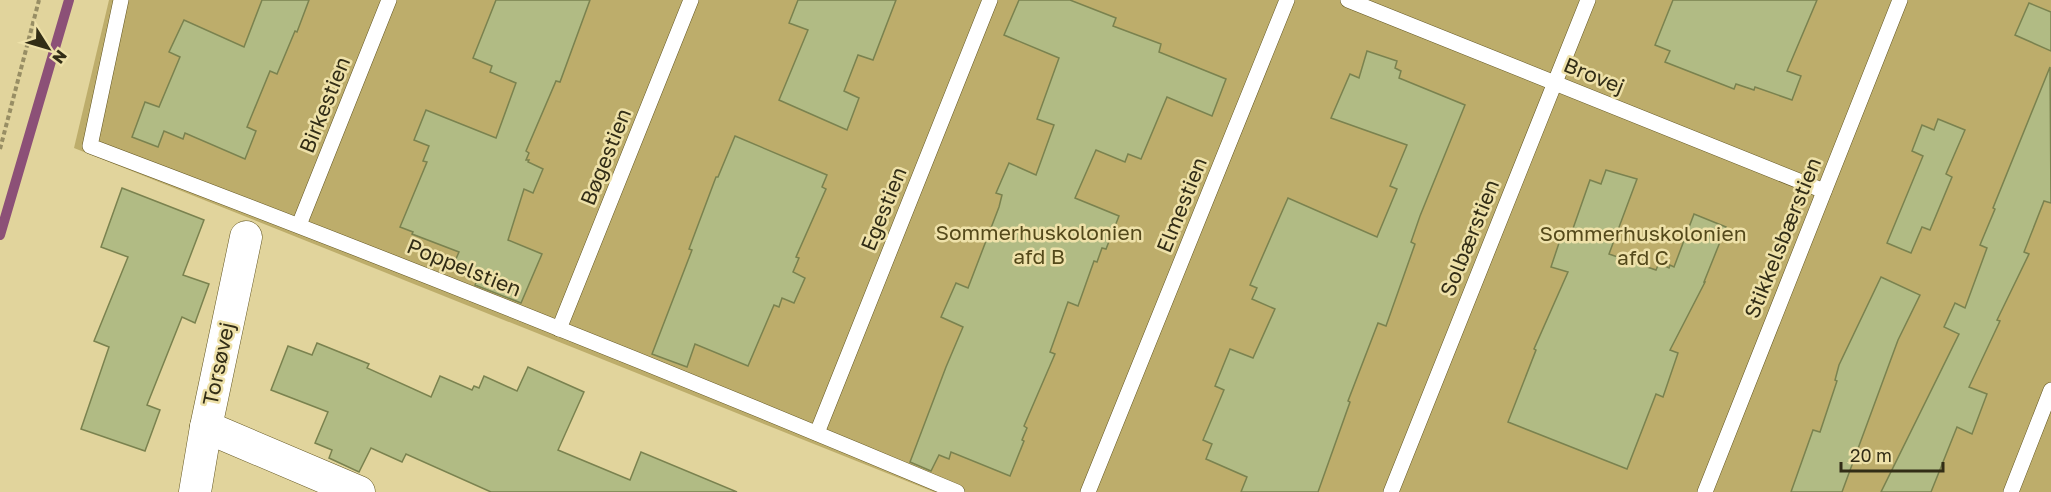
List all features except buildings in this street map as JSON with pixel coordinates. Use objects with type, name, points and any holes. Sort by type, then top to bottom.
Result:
[{"type":"street","name":"Torsøvej","points":[[195,492],[206,427],[246,237]]},
{"type":"street","points":[[206,427],[358,492]]},
{"type":"lane","name":"Poppelstien","points":[[121,0],[90,146],[299,225],[817,433],[957,492]]},
{"type":"lane","name":"Birkestien","points":[[299,225],[389,0]]},
{"type":"lane","name":"Bøgestien","points":[[559,329],[691,0]]},
{"type":"lane","name":"Egestien","points":[[817,433],[990,0]]},
{"type":"lane","name":"Elmestien","points":[[1088,492],[1287,0]]},
{"type":"lane","name":"Brovej","points":[[1348,0],[1824,191]]},
{"type":"lane","name":"Solbærstien","points":[[1391,492],[1588,0]]},
{"type":"lane","name":"Stikkelsbærstien","points":[[1705,492],[1900,0]]},
{"type":"lane","points":[[2011,492],[2051,390]]},
{"type":"path","points":[[0,149],[39,0]]},
{"type":"green space","points":[[109,0],[2051,0],[2051,492],[934,492],[74,148]]},
{"type":"waterway","points":[[0,235],[69,0]]},
{"type":"park label","name":"Sommerhuskolonien afd B","points":[[1039,245]]},
{"type":"park label","name":"Sommerhuskolonien afd C","points":[[1643,246]]}]
